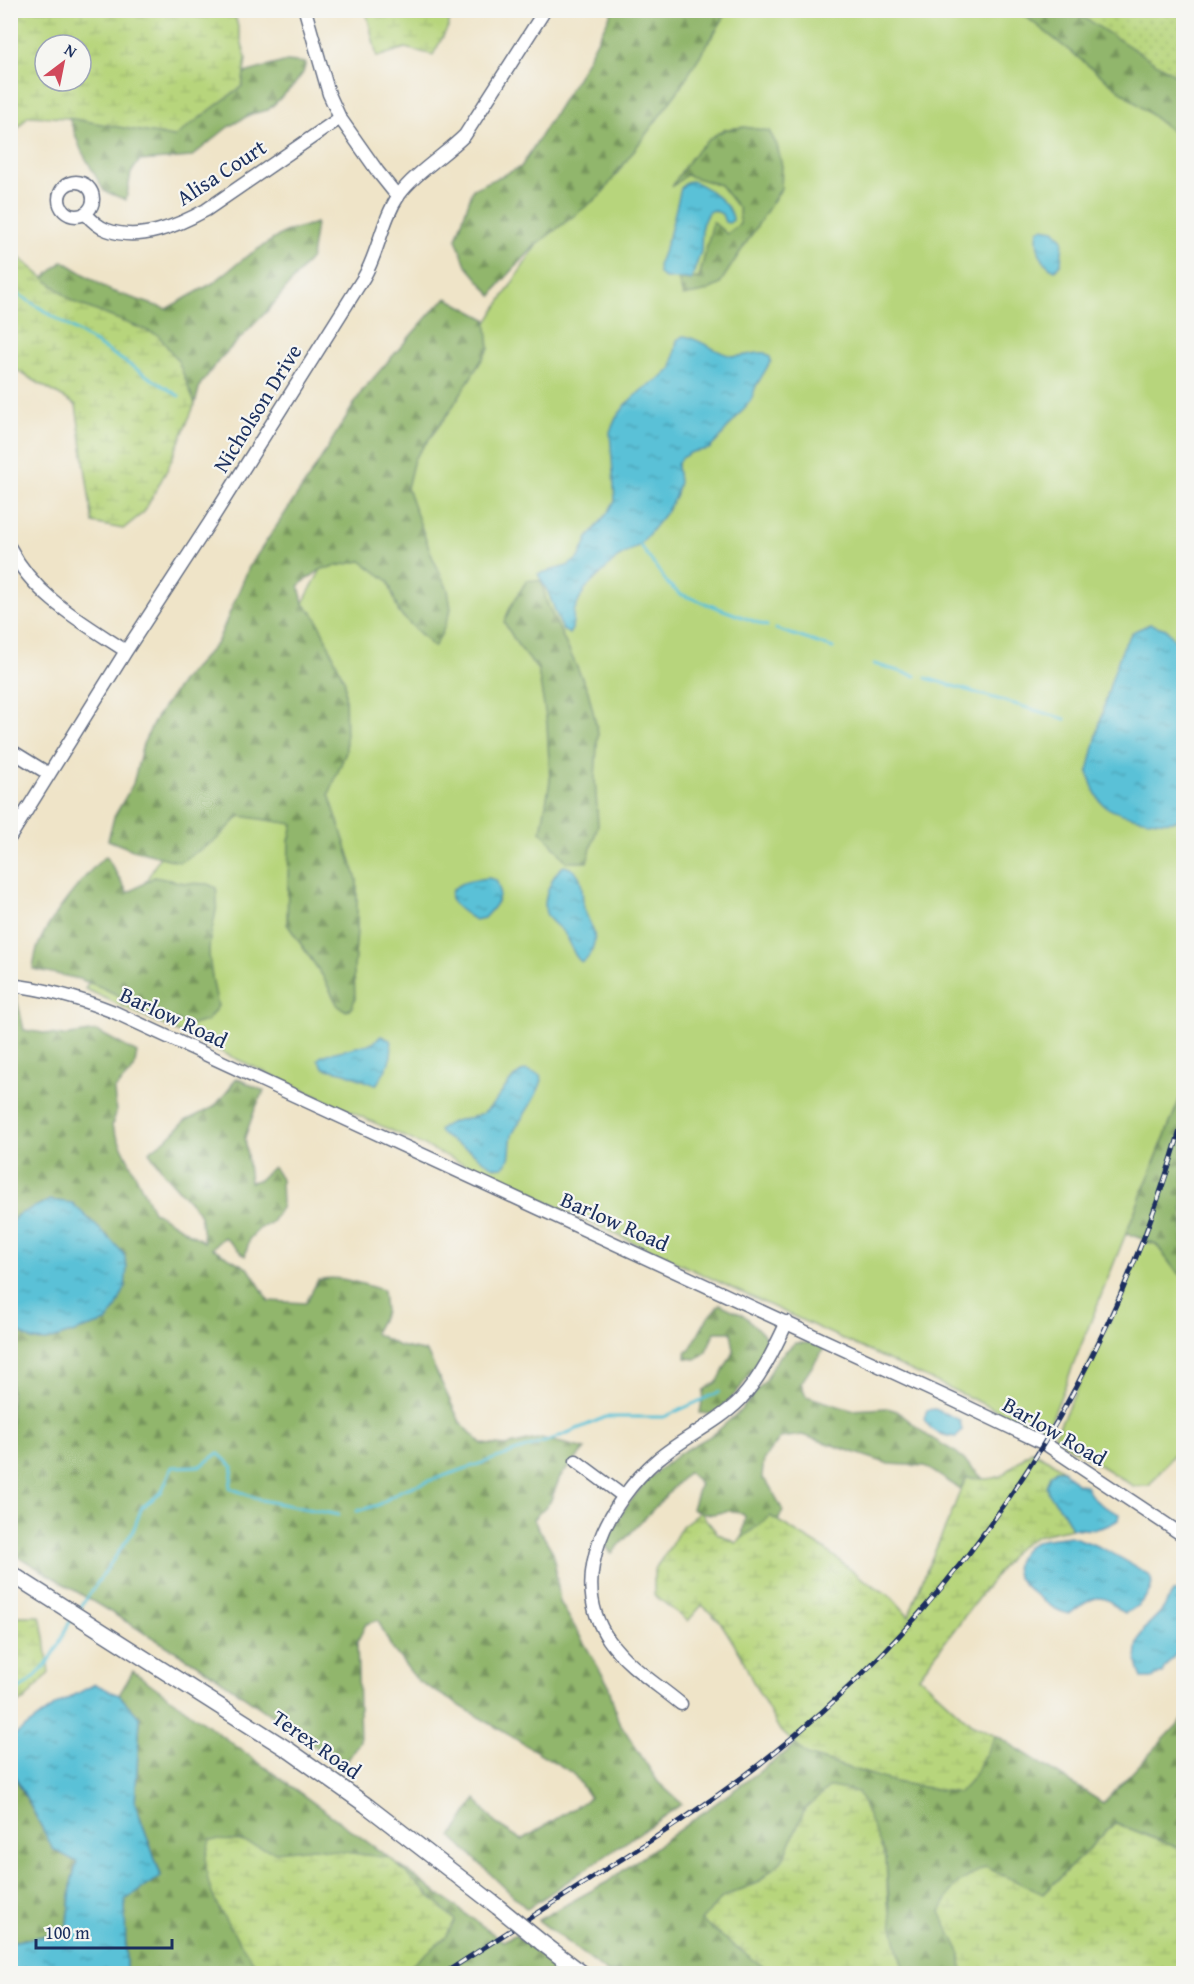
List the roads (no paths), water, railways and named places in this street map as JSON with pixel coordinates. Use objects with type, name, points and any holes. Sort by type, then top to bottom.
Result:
[{"type":"main road","name":"Terex Road","points":[[10,1573],[290,1751],[366,1805],[583,1974]]},
{"type":"street","points":[[305,10],[326,86],[340,118],[398,197]]},
{"type":"street","name":"Nicholson Drive","points":[[10,837],[364,277],[386,219],[398,197],[407,186],[465,135],[545,10]]},
{"type":"street","name":"Alisa Court","points":[[85,213],[107,230],[124,233],[161,230],[183,223],[206,210],[340,118]]},
{"type":"street","points":[[10,548],[20,564],[48,597],[66,612],[126,651]]},
{"type":"street","points":[[10,750],[50,774]]},
{"type":"street","name":"Barlow Road","points":[[10,985],[43,990],[114,1012],[719,1293],[787,1322],[1047,1445],[1184,1536]]},
{"type":"street","points":[[681,1704],[620,1654],[605,1633],[594,1604],[592,1575],[598,1543],[623,1496],[657,1460],[712,1423],[739,1401],[762,1371],[787,1322]]},
{"type":"street","points":[[576,1461],[623,1496]]},
{"type":"water","points":[[691,181],[717,196],[732,214],[733,220],[729,223],[725,222],[722,214],[714,210],[708,212],[702,225],[701,251],[691,280],[670,279],[659,274],[658,266],[669,237],[681,188],[686,182]]},
{"type":"water","points":[[1042,228],[1054,230],[1063,239],[1061,263],[1055,270],[1042,259],[1038,248],[1038,230]]},
{"type":"water","points":[[683,336],[732,356],[765,353],[771,361],[756,386],[751,400],[718,440],[709,449],[692,452],[681,458],[677,465],[679,482],[675,497],[667,511],[640,545],[617,558],[585,589],[574,611],[572,629],[569,634],[562,629],[548,592],[538,574],[567,566],[579,558],[588,538],[609,511],[615,500],[610,432],[616,418],[628,402],[672,368],[677,340]]},
{"type":"water","points":[[1150,624],[1166,629],[1183,651],[1184,818],[1177,820],[1156,821],[1132,817],[1112,810],[1099,799],[1088,772],[1106,698],[1119,657],[1133,632]]},
{"type":"water","points":[[564,866],[576,872],[579,877],[584,908],[594,934],[591,952],[582,962],[576,956],[565,934],[550,919],[545,908],[549,887],[556,874]]},
{"type":"water","points":[[488,878],[496,880],[499,886],[498,900],[484,918],[475,920],[451,900],[451,895],[453,890],[462,883]]},
{"type":"water","points":[[381,1036],[390,1040],[392,1052],[386,1069],[376,1085],[324,1068],[318,1060],[327,1054],[373,1043]]},
{"type":"water","points":[[526,1070],[540,1075],[542,1080],[533,1101],[513,1133],[509,1158],[504,1166],[500,1168],[489,1164],[441,1134],[439,1131],[449,1123],[486,1111],[509,1082]]},
{"type":"water","points":[[50,1200],[72,1203],[124,1254],[127,1267],[125,1288],[115,1310],[106,1322],[46,1341],[32,1340],[17,1331],[11,1301],[10,1225],[17,1215]]},
{"type":"water","points":[[935,1409],[960,1420],[962,1430],[956,1437],[937,1432],[924,1419],[927,1410]]},
{"type":"water","points":[[1056,1470],[1063,1470],[1077,1484],[1086,1485],[1095,1499],[1119,1514],[1118,1520],[1096,1529],[1072,1528],[1046,1486],[1050,1475]]},
{"type":"water","points":[[1070,1536],[1111,1553],[1149,1575],[1151,1586],[1146,1597],[1136,1607],[1125,1613],[1109,1601],[1098,1598],[1088,1601],[1069,1614],[1048,1605],[1020,1580],[1016,1562],[1027,1547],[1038,1541]]},
{"type":"water","points":[[1184,1590],[1185,1616],[1181,1647],[1162,1673],[1152,1678],[1142,1678],[1136,1652],[1139,1639],[1146,1627],[1163,1609],[1173,1592]]},
{"type":"water","points":[[95,1684],[119,1695],[140,1718],[135,1803],[161,1876],[125,1900],[126,1973],[11,1973],[11,1942],[66,1932],[72,1879],[77,1862],[53,1849],[11,1768],[11,1738],[56,1705]]},
{"type":"waterway","points":[[10,19],[22,10]]},
{"type":"waterway","points":[[10,289],[179,396]]},
{"type":"waterway","points":[[640,545],[668,584],[680,594],[767,626]]},
{"type":"waterway","points":[[776,629],[833,648]]},
{"type":"waterway","points":[[874,664],[916,676]]},
{"type":"waterway","points":[[926,678],[1065,719]]},
{"type":"waterway","points":[[357,1511],[378,1505],[402,1490],[553,1439],[606,1417],[664,1417],[719,1392]]},
{"type":"waterway","points":[[78,1611],[133,1531],[142,1507],[161,1493],[172,1467],[201,1466],[218,1453],[233,1467],[230,1488],[261,1500],[339,1515]]},
{"type":"waterway","points":[[10,1696],[48,1663],[72,1619]]},
{"type":"railway","points":[[443,1974],[701,1807],[756,1767],[833,1702],[903,1631],[967,1557],[1023,1477],[1073,1394],[1116,1305],[1153,1213],[1184,1117]]}]
